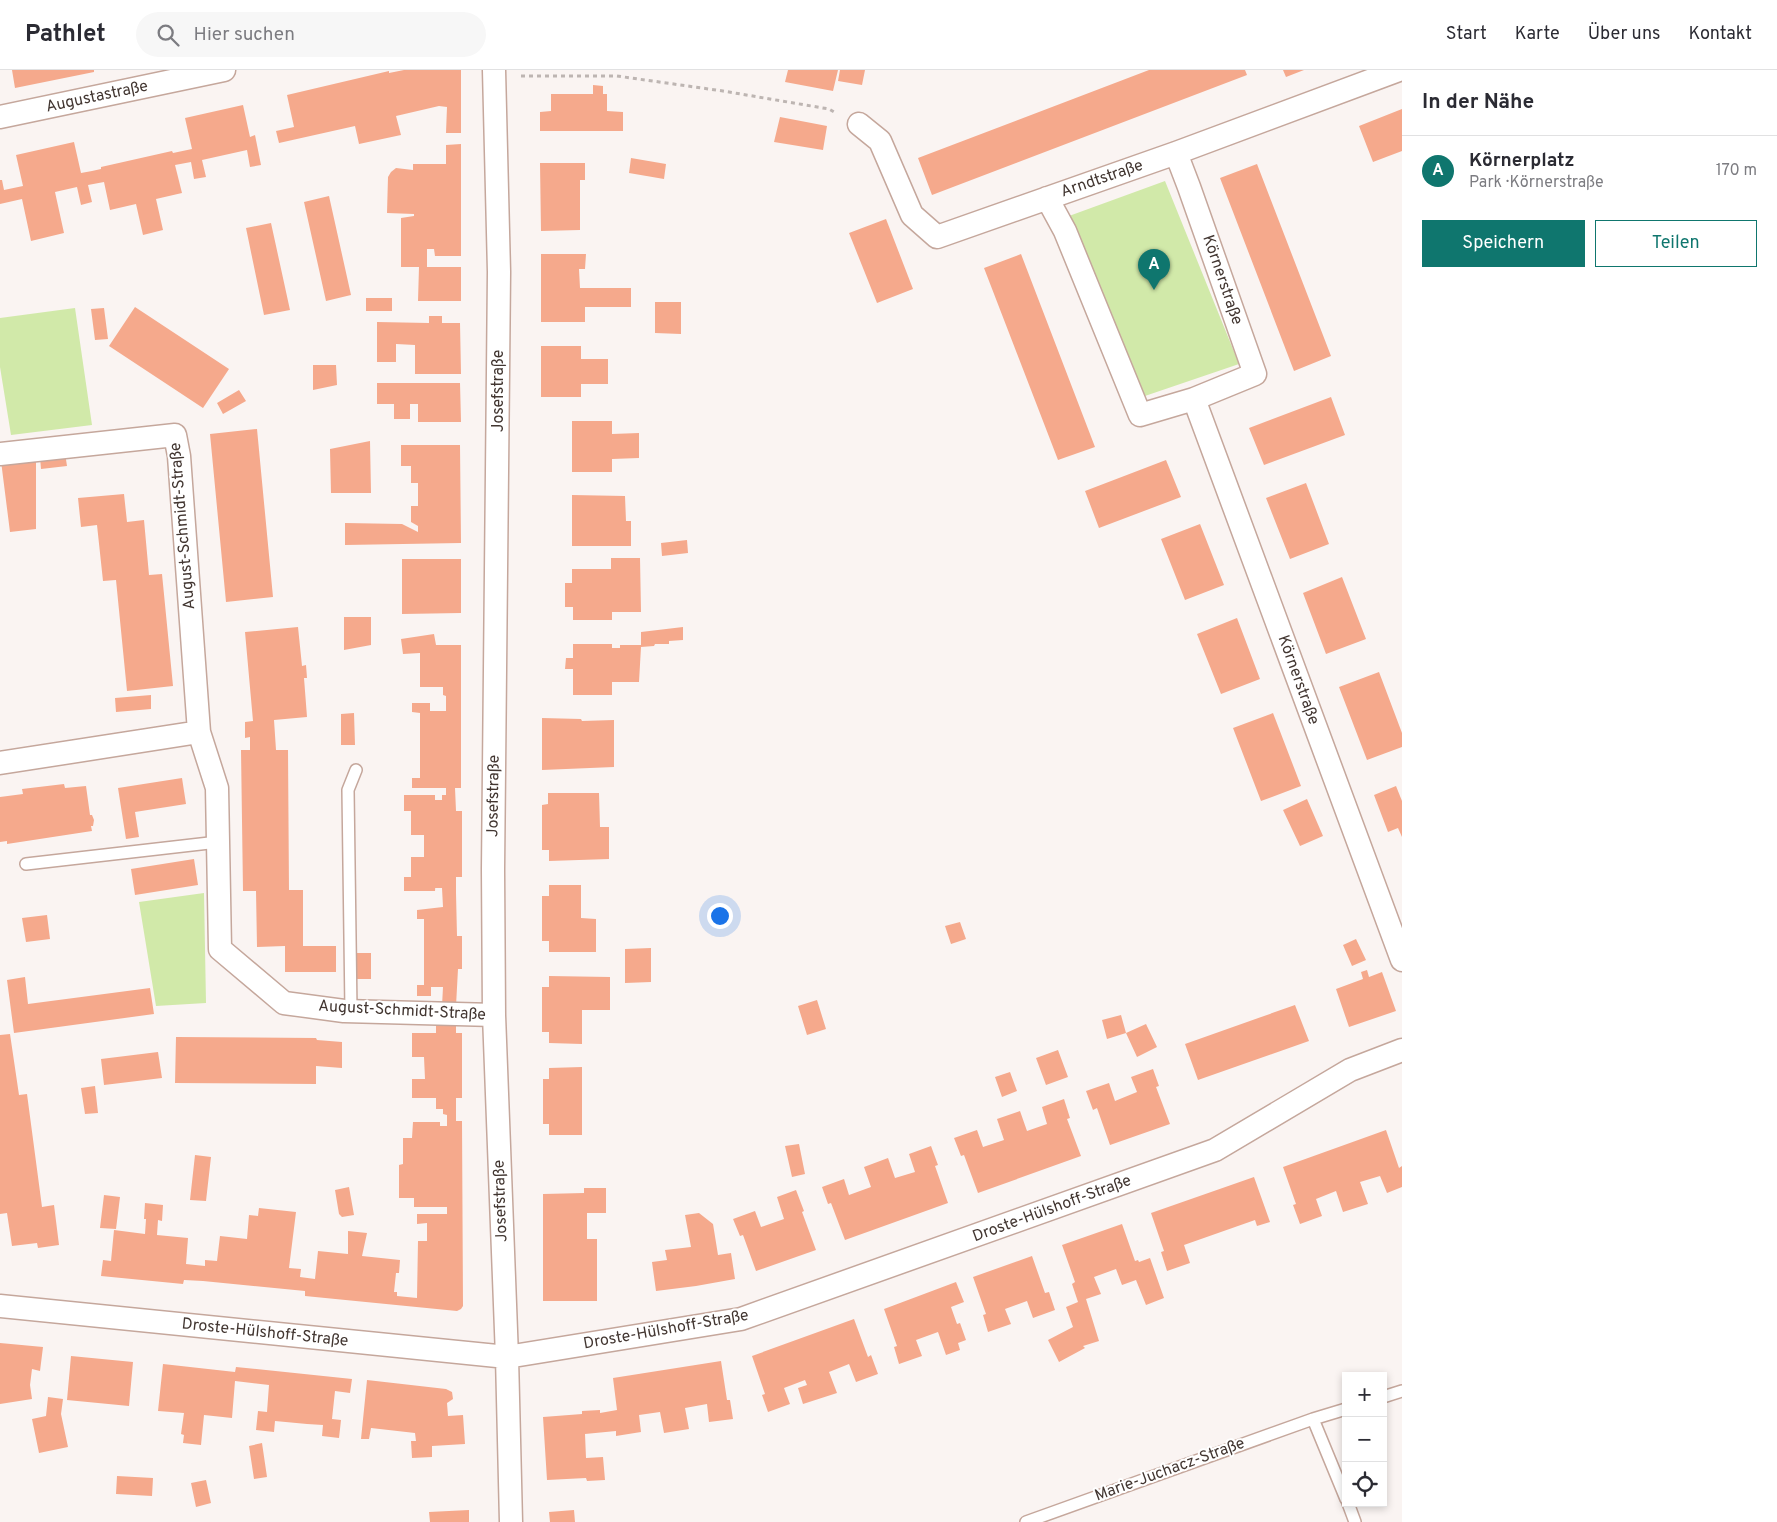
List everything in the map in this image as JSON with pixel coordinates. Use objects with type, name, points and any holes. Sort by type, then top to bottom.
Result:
[{"type":"street","name":"Augustastraße","points":[[0,118],[224,70]]},
{"type":"street","name":"Arndtstraße","points":[[859,124],[880,141],[912,215],[937,237],[1176,153],[1399,70]]},
{"type":"street","name":"Josefstraße","points":[[494,73],[500,272],[493,870],[494,1015],[507,1357],[511,1522]]},
{"type":"street","name":"Körnerstraße","points":[[1047,198],[1065,231],[1140,415],[1194,399],[1255,374],[1176,153]]},
{"type":"street","name":"Körnerstraße","points":[[1194,399],[1402,960]]},
{"type":"street","name":"August-Schmidt-Straße","points":[[0,454],[175,434],[179,456],[199,732],[217,788],[220,949],[284,1003],[351,1011],[494,1015]]},
{"type":"street","points":[[0,764],[199,732]]},
{"type":"street","name":"Droste-Hülshoff-Straße","points":[[0,1306],[507,1357],[741,1319],[1215,1150],[1350,1070],[1402,1050]]},
{"type":"lane","points":[[351,1011],[348,790],[356,770]]},
{"type":"lane","points":[[26,864],[218,842]]},
{"type":"lane","points":[[1387,1396],[1402,1391]]},
{"type":"lane","name":"Marie-Juchacz-Straße","points":[[1026,1522],[1342,1409]]},
{"type":"lane","points":[[1313,1419],[1342,1489]]},
{"type":"lane","points":[[1349,1507],[1355,1522]]},
{"type":"path","points":[[494,73],[627,78],[723,91],[829,109],[859,124]]},
{"type":"green space","points":[[1165,181],[1239,364],[1142,397],[1069,216]]},
{"type":"green space","points":[[75,308],[92,425],[11,435],[0,367],[0,318]]},
{"type":"green space","points":[[204,893],[206,1003],[156,1006],[139,902]]},
{"type":"building","points":[[12,70],[94,70],[94,72],[15,88]]},
{"type":"building","points":[[404,70],[461,70],[461,133],[446,133],[447,107],[439,106],[396,116],[401,135],[359,144],[355,126],[279,143],[276,131],[294,127],[287,95],[389,71],[389,73]]},
{"type":"building","points":[[788,70],[838,70],[833,91],[785,82]]},
{"type":"building","points":[[840,70],[865,70],[862,85],[838,81]]},
{"type":"building","points":[[1149,70],[1245,70],[1247,75],[932,195],[918,158]]},
{"type":"building","points":[[1283,70],[1304,70],[1286,77]]},
{"type":"building","points":[[593,85],[603,86],[603,94],[607,94],[607,111],[623,112],[623,131],[540,131],[540,112],[551,111],[551,94],[593,94]]},
{"type":"building","points":[[243,105],[250,137],[255,135],[261,165],[250,167],[247,150],[202,160],[206,177],[194,179],[191,162],[175,165],[182,193],[156,199],[163,230],[143,235],[136,204],[110,210],[104,182],[88,185],[92,202],[81,205],[77,187],[55,192],[64,233],[31,241],[22,199],[0,204],[0,180],[2,180],[4,190],[23,186],[16,155],[74,142],[81,173],[172,151],[173,153],[192,149],[185,118]]},
{"type":"building","points":[[1402,109],[1402,151],[1373,162],[1359,126]]},
{"type":"building","points":[[780,117],[827,126],[823,150],[774,142]]},
{"type":"building","points":[[461,144],[461,256],[435,256],[434,249],[427,249],[427,267],[461,267],[461,301],[418,301],[419,267],[401,267],[401,218],[414,216],[414,214],[387,213],[388,177],[396,168],[413,170],[413,164],[446,164],[446,145]]},
{"type":"building","points":[[631,158],[666,164],[664,179],[629,173]]},
{"type":"building","points":[[540,163],[585,163],[585,180],[580,180],[580,230],[541,231]]},
{"type":"building","points":[[1257,164],[1331,356],[1294,371],[1220,178]]},
{"type":"building","points":[[329,196],[351,295],[326,301],[304,202]]},
{"type":"building","points":[[886,219],[913,289],[877,303],[849,233]]},
{"type":"building","points":[[271,223],[290,310],[264,315],[246,228]]},
{"type":"building","points":[[541,254],[586,254],[585,269],[579,269],[580,288],[631,288],[631,307],[585,307],[585,322],[541,322]]},
{"type":"building","points":[[1021,254],[1095,447],[1058,460],[984,268]]},
{"type":"building","points":[[366,298],[392,298],[392,311],[366,311]]},
{"type":"building","points":[[655,302],[681,302],[681,334],[655,333]]},
{"type":"building","points":[[135,307],[229,369],[203,408],[109,346]]},
{"type":"building","points":[[104,308],[108,339],[95,340],[91,309]]},
{"type":"building","points":[[429,316],[442,316],[442,323],[460,323],[461,374],[415,374],[415,345],[396,344],[396,362],[377,362],[377,322],[429,323]]},
{"type":"building","points":[[541,346],[581,346],[581,359],[608,359],[608,384],[581,384],[581,397],[541,397]]},
{"type":"building","points":[[313,365],[336,365],[337,385],[313,390]]},
{"type":"building","points":[[377,383],[460,383],[461,422],[418,422],[418,404],[410,404],[410,419],[394,419],[394,404],[377,404]]},
{"type":"building","points":[[239,390],[246,401],[223,414],[217,403]]},
{"type":"building","points":[[1331,397],[1345,435],[1264,465],[1249,428]]},
{"type":"building","points":[[572,421],[612,421],[612,434],[639,433],[639,458],[612,459],[612,472],[572,472]]},
{"type":"building","points":[[257,429],[273,597],[226,602],[210,434]]},
{"type":"building","points":[[370,441],[371,493],[331,493],[330,449]]},
{"type":"building","points":[[401,445],[460,445],[461,543],[345,545],[345,523],[402,524],[418,532],[418,526],[411,522],[411,506],[418,506],[418,483],[411,483],[411,466],[401,466]]},
{"type":"building","points":[[65,453],[67,466],[41,469],[40,457]]},
{"type":"building","points":[[36,456],[36,529],[10,532],[1,461]]},
{"type":"building","points":[[1166,460],[1181,497],[1099,528],[1085,491]]},
{"type":"building","points":[[1306,483],[1329,544],[1290,559],[1266,498]]},
{"type":"building","points":[[124,494],[127,522],[144,520],[149,575],[162,574],[173,686],[127,691],[116,580],[103,581],[97,525],[81,527],[78,498]]},
{"type":"building","points":[[572,495],[625,496],[626,521],[631,521],[631,546],[572,546]]},
{"type":"building","points":[[1200,524],[1224,585],[1185,600],[1161,539]]},
{"type":"building","points":[[687,540],[688,553],[662,556],[661,543]]},
{"type":"building","points":[[611,558],[640,558],[641,612],[612,612],[612,620],[573,620],[573,607],[565,607],[565,583],[572,583],[572,569],[611,569]]},
{"type":"building","points":[[402,559],[461,559],[461,613],[402,614]]},
{"type":"building","points":[[1342,577],[1366,639],[1326,654],[1303,593]]},
{"type":"building","points":[[344,617],[371,617],[371,645],[344,650]]},
{"type":"building","points":[[1237,618],[1260,679],[1221,694],[1197,634]]},
{"type":"building","points":[[298,627],[302,666],[306,665],[307,678],[304,678],[307,717],[274,720],[276,750],[288,750],[289,890],[303,890],[303,946],[336,946],[336,972],[285,972],[285,946],[257,947],[256,891],[243,891],[241,750],[250,750],[250,737],[245,738],[245,722],[253,721],[245,632]]},
{"type":"building","points":[[683,627],[683,640],[669,641],[669,644],[641,647],[639,682],[612,682],[612,695],[573,695],[573,669],[565,669],[566,658],[573,658],[573,644],[612,644],[612,648],[620,648],[620,645],[641,645],[641,632]]},
{"type":"building","points":[[434,634],[436,645],[461,645],[461,788],[455,788],[456,811],[462,811],[462,877],[456,877],[456,893],[457,936],[462,936],[462,969],[458,969],[456,1006],[442,1006],[443,987],[431,987],[431,996],[417,996],[417,985],[424,985],[424,919],[417,919],[417,910],[443,907],[442,888],[435,888],[435,891],[404,891],[404,877],[411,877],[411,857],[424,857],[424,835],[411,835],[411,811],[404,811],[404,795],[435,795],[435,800],[442,800],[442,795],[446,795],[446,788],[412,788],[412,778],[420,778],[420,713],[412,712],[412,703],[430,703],[430,711],[446,711],[446,696],[443,695],[443,687],[420,687],[420,653],[403,654],[401,639]]},
{"type":"building","points":[[1379,672],[1402,733],[1402,747],[1367,760],[1339,687]]},
{"type":"building","points":[[151,695],[151,709],[116,712],[115,698]]},
{"type":"building","points":[[354,713],[355,745],[341,745],[341,714]]},
{"type":"building","points":[[1273,713],[1301,786],[1261,801],[1233,728]]},
{"type":"building","points":[[542,718],[581,719],[582,721],[614,720],[614,767],[542,770]]},
{"type":"building","points":[[182,778],[186,804],[135,812],[139,837],[126,839],[118,788]]},
{"type":"building","points":[[64,784],[65,788],[86,786],[90,815],[92,815],[94,820],[93,826],[91,826],[92,831],[7,844],[7,841],[0,842],[0,797],[23,794],[22,789]]},
{"type":"building","points":[[1396,786],[1402,801],[1402,837],[1398,828],[1388,832],[1374,795]]},
{"type":"building","points":[[548,793],[599,793],[600,827],[609,827],[609,859],[549,861],[549,850],[542,850],[542,805],[548,804]]},
{"type":"building","points":[[1307,799],[1323,836],[1300,846],[1283,810]]},
{"type":"building","points":[[194,859],[198,885],[135,895],[131,869]]},
{"type":"building","points":[[549,885],[581,885],[581,918],[596,919],[596,952],[549,952],[549,941],[542,941],[542,896],[549,896]]},
{"type":"building","points":[[47,915],[50,939],[26,942],[22,918]]},
{"type":"building","points":[[960,922],[966,939],[951,944],[945,926]]},
{"type":"building","points":[[1356,939],[1366,960],[1352,966],[1343,945]]},
{"type":"building","points":[[651,948],[651,982],[625,983],[625,949]]},
{"type":"building","points":[[355,953],[371,953],[371,979],[356,979]]},
{"type":"building","points":[[1367,970],[1369,977],[1382,972],[1396,1011],[1349,1027],[1336,989],[1363,979],[1361,972]]},
{"type":"building","points":[[549,976],[610,977],[610,1010],[582,1010],[582,1044],[549,1043],[549,1032],[542,1032],[542,987],[549,987]]},
{"type":"building","points":[[25,977],[28,1004],[150,988],[154,1014],[14,1033],[7,980]]},
{"type":"building","points":[[817,1000],[826,1029],[807,1035],[798,1006]]},
{"type":"building","points":[[1295,1005],[1309,1041],[1198,1080],[1185,1044]]},
{"type":"building","points":[[1121,1015],[1126,1033],[1107,1039],[1102,1020]]},
{"type":"building","points":[[436,1024],[456,1024],[456,1033],[462,1033],[462,1098],[456,1098],[456,1121],[462,1121],[463,1306],[461,1309],[457,1311],[305,1296],[305,1291],[203,1281],[184,1280],[183,1284],[101,1276],[103,1260],[111,1261],[114,1230],[145,1234],[145,1203],[163,1205],[162,1221],[158,1220],[157,1235],[188,1238],[186,1264],[205,1266],[205,1260],[217,1261],[220,1236],[247,1239],[249,1215],[258,1216],[259,1208],[296,1212],[289,1268],[301,1269],[300,1277],[315,1279],[318,1251],[348,1254],[348,1231],[367,1233],[362,1256],[400,1260],[399,1273],[396,1273],[394,1292],[397,1292],[397,1296],[417,1298],[418,1241],[427,1241],[427,1223],[417,1224],[417,1214],[447,1214],[447,1207],[414,1207],[414,1198],[399,1198],[399,1165],[403,1164],[403,1138],[412,1138],[413,1122],[440,1122],[440,1126],[447,1126],[447,1115],[443,1114],[443,1109],[436,1109],[436,1098],[412,1098],[412,1079],[425,1079],[424,1057],[412,1057],[412,1033],[436,1033]]},
{"type":"building","points":[[1146,1024],[1157,1047],[1137,1057],[1126,1033]]},
{"type":"building","points":[[10,1034],[19,1095],[27,1094],[42,1207],[54,1205],[59,1245],[38,1248],[37,1243],[12,1246],[7,1213],[0,1214],[0,1035]]},
{"type":"building","points":[[176,1037],[316,1038],[317,1040],[342,1042],[342,1068],[316,1066],[316,1084],[175,1083]]},
{"type":"building","points":[[1058,1050],[1068,1077],[1046,1085],[1036,1058]]},
{"type":"building","points":[[158,1052],[162,1078],[104,1085],[101,1059]]},
{"type":"building","points":[[582,1067],[582,1135],[549,1135],[549,1124],[543,1124],[543,1079],[549,1079],[549,1068]]},
{"type":"building","points":[[1153,1069],[1159,1086],[1156,1087],[1170,1124],[1110,1145],[1097,1108],[1093,1110],[1086,1091],[1109,1083],[1115,1101],[1137,1092],[1131,1077]]},
{"type":"building","points":[[1010,1072],[1017,1091],[1002,1097],[995,1077]]},
{"type":"building","points":[[95,1086],[98,1113],[85,1114],[81,1088]]},
{"type":"building","points":[[1064,1099],[1070,1118],[1067,1119],[1081,1156],[978,1193],[964,1155],[961,1156],[954,1138],[977,1130],[983,1147],[1004,1140],[997,1119],[1020,1111],[1027,1131],[1047,1124],[1042,1107]]},
{"type":"building","points":[[1386,1130],[1399,1168],[1402,1166],[1402,1187],[1387,1193],[1380,1176],[1360,1182],[1368,1204],[1343,1212],[1336,1191],[1316,1199],[1322,1216],[1300,1224],[1293,1205],[1296,1204],[1283,1167]]},
{"type":"building","points":[[799,1144],[805,1174],[792,1177],[785,1146]]},
{"type":"building","points":[[931,1146],[938,1165],[935,1166],[948,1203],[845,1240],[831,1203],[828,1204],[822,1187],[844,1179],[849,1195],[871,1187],[864,1167],[888,1158],[895,1178],[915,1172],[909,1154]]},
{"type":"building","points":[[195,1155],[211,1157],[206,1201],[190,1200]]},
{"type":"building","points":[[1254,1177],[1270,1222],[1257,1226],[1255,1220],[1184,1245],[1190,1263],[1167,1271],[1161,1252],[1164,1251],[1151,1213]]},
{"type":"building","points":[[349,1187],[354,1215],[342,1217],[339,1214],[335,1190]]},
{"type":"building","points":[[584,1188],[606,1188],[606,1213],[587,1213],[587,1239],[597,1239],[597,1301],[543,1301],[543,1194],[584,1193]]},
{"type":"building","points":[[796,1190],[816,1250],[756,1271],[743,1235],[740,1236],[733,1219],[755,1211],[761,1227],[784,1219],[777,1197]]},
{"type":"building","points":[[104,1195],[120,1197],[116,1229],[100,1228]]},
{"type":"building","points":[[699,1213],[713,1224],[718,1255],[731,1253],[735,1279],[656,1291],[652,1262],[667,1260],[665,1250],[691,1247],[685,1215]]},
{"type":"building","points":[[1122,1224],[1135,1261],[1138,1260],[1139,1262],[1150,1258],[1164,1298],[1146,1305],[1136,1280],[1122,1285],[1116,1269],[1094,1277],[1101,1294],[1086,1299],[1099,1341],[1083,1346],[1085,1348],[1059,1362],[1048,1340],[1073,1327],[1066,1307],[1078,1302],[1072,1284],[1075,1282],[1062,1245]]},
{"type":"building","points":[[1032,1256],[1045,1293],[1049,1292],[1055,1310],[1033,1318],[1027,1301],[1005,1309],[1011,1324],[988,1332],[983,1315],[986,1314],[973,1277]]},
{"type":"building","points":[[956,1282],[964,1302],[951,1307],[957,1324],[960,1323],[966,1340],[958,1343],[960,1350],[946,1355],[938,1332],[916,1340],[922,1356],[899,1364],[894,1347],[897,1346],[884,1309]]},
{"type":"building","points":[[854,1319],[868,1357],[871,1355],[878,1374],[856,1382],[849,1364],[829,1372],[837,1393],[803,1404],[798,1388],[807,1385],[805,1380],[784,1388],[790,1404],[768,1412],[762,1395],[765,1394],[752,1356]]},
{"type":"building","points":[[0,1343],[43,1347],[40,1371],[32,1369],[30,1385],[32,1399],[0,1404]]},
{"type":"building","points":[[71,1356],[133,1362],[129,1406],[67,1400]]},
{"type":"building","points":[[721,1361],[727,1400],[730,1400],[733,1419],[709,1422],[707,1404],[685,1408],[689,1429],[664,1433],[660,1412],[639,1415],[641,1432],[616,1436],[616,1431],[585,1434],[586,1458],[603,1457],[605,1480],[587,1481],[586,1478],[547,1480],[543,1417],[582,1414],[582,1411],[600,1410],[600,1413],[617,1410],[613,1378]]},
{"type":"building","points":[[163,1364],[235,1372],[236,1367],[352,1379],[350,1393],[335,1391],[332,1419],[341,1420],[339,1438],[322,1436],[323,1425],[275,1421],[274,1432],[256,1430],[258,1411],[267,1412],[269,1385],[235,1381],[232,1418],[204,1415],[201,1445],[183,1443],[184,1435],[181,1434],[184,1413],[158,1411]]},
{"type":"building","points":[[367,1380],[446,1389],[452,1392],[453,1399],[447,1403],[448,1416],[463,1415],[465,1444],[432,1446],[432,1457],[412,1458],[411,1441],[416,1441],[415,1433],[371,1428],[369,1439],[361,1439]]},
{"type":"building","points":[[48,1397],[63,1399],[61,1414],[68,1447],[39,1453],[32,1419],[46,1416]]},
{"type":"building","points":[[262,1443],[267,1477],[254,1479],[249,1446]]},
{"type":"building","points":[[117,1476],[153,1478],[152,1496],[116,1494]]},
{"type":"building","points":[[206,1480],[211,1503],[196,1507],[191,1483]]},
{"type":"building","points":[[469,1510],[469,1522],[430,1522],[429,1512]]},
{"type":"building","points":[[574,1510],[575,1522],[550,1522],[549,1512]]},
{"type":"place","name":"Körnerplatz","points":[[1154,290]]}]
